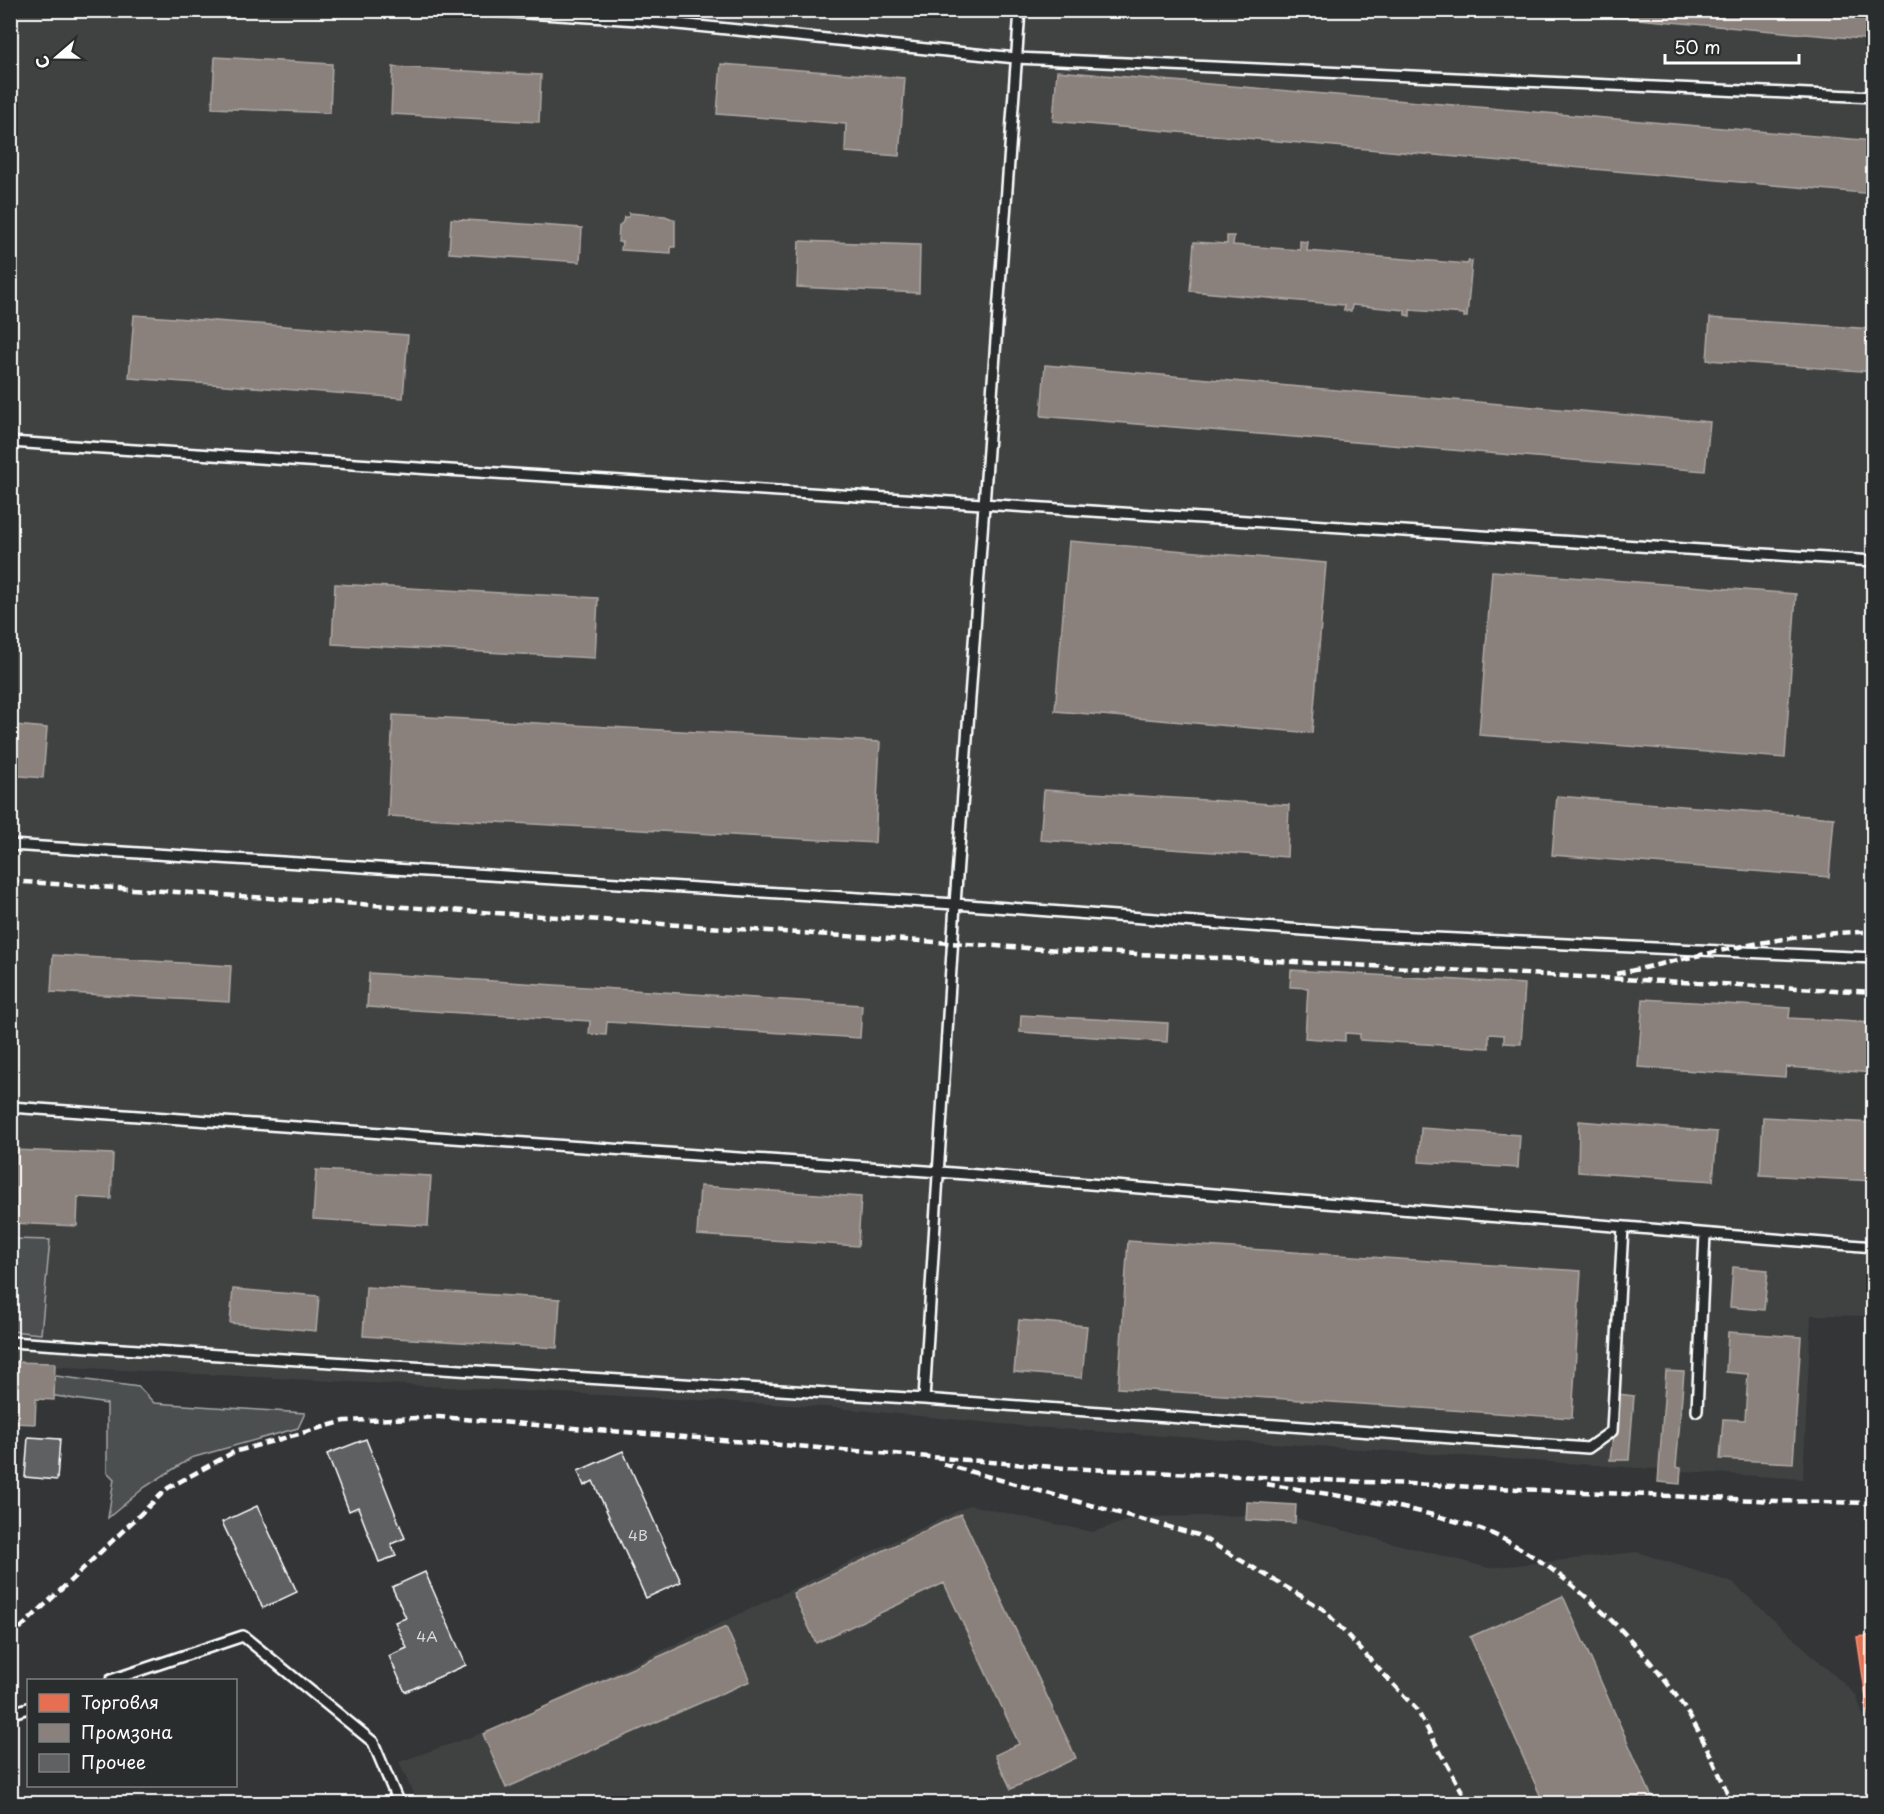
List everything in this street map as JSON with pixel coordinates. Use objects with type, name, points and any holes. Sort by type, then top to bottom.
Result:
[{"type":"lane","points":[[475,10],[638,20],[1016,58],[1874,97]]},
{"type":"lane","points":[[924,1399],[955,904],[1020,10]]},
{"type":"lane","points":[[10,442],[1874,561]]},
{"type":"lane","points":[[10,845],[955,904],[1370,935],[1874,958]]},
{"type":"lane","points":[[10,1107],[940,1172],[1874,1247]]},
{"type":"lane","points":[[10,1342],[924,1399],[1588,1448],[1612,1431],[1623,1227]]},
{"type":"lane","points":[[1697,1411],[1706,1234]]},
{"type":"lane","points":[[114,1679],[243,1636],[373,1742],[399,1803]]},
{"type":"lane","points":[[10,1714],[27,1708]]},
{"type":"shaded area","points":[[10,11],[1873,11],[1874,1316],[1811,1315],[1803,1479],[1032,1427],[826,1407],[11,1364]]},
{"type":"shaded area","points":[[11,1239],[50,1240],[41,1334],[11,1331]]},
{"type":"shaded area","points":[[41,1374],[139,1387],[154,1403],[305,1413],[298,1428],[191,1458],[145,1487],[108,1518],[114,1479],[107,1472],[107,1404],[43,1394]]},
{"type":"shaded area","points":[[970,1505],[1092,1532],[1139,1517],[1284,1515],[1489,1568],[1637,1552],[1733,1583],[1856,1695],[1873,1746],[1874,1803],[418,1804],[399,1762],[502,1726]]},
{"type":"building: Торговля","points":[[1874,1635],[1874,1752],[1857,1637]]},
{"type":"building: Промзона","points":[[1534,10],[1874,10],[1874,40]]},
{"type":"building: Промзона","points":[[215,57],[332,64],[330,113],[212,108]]},
{"type":"building: Промзона","points":[[721,64],[905,78],[899,156],[845,152],[846,124],[717,114]]},
{"type":"building: Промзона","points":[[393,67],[541,75],[539,122],[391,114]]},
{"type":"building: Промзона","points":[[1057,71],[1874,141],[1874,194],[1053,121]]},
{"type":"building: Промзона","points":[[629,213],[665,216],[675,220],[675,247],[671,247],[671,253],[621,250],[622,242],[618,242],[619,226],[624,217],[629,217]]},
{"type":"building: Промзона","points":[[451,219],[582,228],[580,262],[449,253]]},
{"type":"building: Промзона","points":[[1227,236],[1234,236],[1233,245],[1300,250],[1300,241],[1308,242],[1307,251],[1468,264],[1468,261],[1472,261],[1467,317],[1464,317],[1464,314],[1410,310],[1410,316],[1405,315],[1405,310],[1352,305],[1351,311],[1344,311],[1344,305],[1190,291],[1194,242],[1227,244]]},
{"type":"building: Промзона","points":[[799,241],[920,245],[919,293],[797,287]]},
{"type":"building: Промзона","points":[[134,315],[408,335],[403,398],[129,378]]},
{"type":"building: Промзона","points":[[1710,318],[1874,329],[1874,372],[1707,360]]},
{"type":"building: Промзона","points":[[1045,365],[1710,422],[1705,471],[1041,416]]},
{"type":"building: Промзона","points":[[1069,541],[1326,563],[1312,733],[1055,711]]},
{"type":"building: Промзона","points":[[1492,571],[1796,594],[1785,758],[1479,735]]},
{"type":"building: Промзона","points":[[335,584],[598,598],[595,658],[332,644]]},
{"type":"building: Промзона","points":[[393,715],[880,742],[875,843],[388,816]]},
{"type":"building: Промзона","points":[[15,725],[47,728],[43,778],[10,775]]},
{"type":"building: Промзона","points":[[1044,790],[1289,805],[1287,857],[1040,840]]},
{"type":"building: Промзона","points":[[1557,796],[1834,818],[1829,877],[1552,855]]},
{"type":"building: Промзона","points":[[53,955],[231,966],[229,1002],[51,992]]},
{"type":"building: Промзона","points":[[1291,970],[1525,984],[1521,1044],[1504,1043],[1504,1035],[1489,1034],[1489,1048],[1360,1040],[1360,1034],[1345,1033],[1345,1041],[1305,1038],[1308,988],[1290,987]]},
{"type":"building: Промзона","points":[[369,973],[862,1005],[860,1038],[607,1022],[606,1035],[589,1034],[590,1021],[367,1007]]},
{"type":"building: Промзона","points":[[1643,999],[1790,1008],[1789,1018],[1874,1023],[1874,1073],[1786,1067],[1785,1077],[1638,1067]]},
{"type":"building: Промзона","points":[[1021,1015],[1168,1023],[1167,1042],[1020,1032]]},
{"type":"building: Промзона","points":[[1763,1117],[1874,1123],[1874,1181],[1760,1175]]},
{"type":"building: Промзона","points":[[1579,1121],[1717,1132],[1713,1181],[1578,1172]]},
{"type":"building: Промзона","points":[[1421,1128],[1520,1135],[1518,1168],[1419,1162]]},
{"type":"building: Промзона","points":[[14,1150],[113,1154],[111,1199],[78,1197],[77,1226],[11,1223]]},
{"type":"building: Промзона","points":[[316,1170],[431,1176],[428,1226],[313,1219]]},
{"type":"building: Промзона","points":[[700,1186],[861,1197],[858,1246],[697,1235]]},
{"type":"building: Промзона","points":[[1128,1241],[1581,1271],[1572,1418],[1118,1388]]},
{"type":"building: Промзона","points":[[1733,1267],[1768,1270],[1764,1310],[1730,1307]]},
{"type":"building: Промзона","points":[[366,1287],[560,1299],[557,1348],[363,1336]]},
{"type":"building: Промзона","points":[[233,1289],[319,1296],[316,1331],[230,1323]]},
{"type":"building: Промзона","points":[[1019,1320],[1087,1326],[1082,1378],[1014,1372]]},
{"type":"building: Промзона","points":[[1728,1332],[1801,1337],[1793,1463],[1720,1459],[1723,1419],[1745,1420],[1748,1374],[1726,1372]]},
{"type":"building: Промзона","points":[[10,1362],[55,1363],[54,1400],[36,1399],[35,1424],[10,1423]]},
{"type":"building: Промзона","points":[[1666,1371],[1684,1372],[1676,1467],[1681,1468],[1680,1484],[1658,1482]]},
{"type":"building: Промзона","points":[[1618,1394],[1634,1396],[1629,1460],[1610,1460]]},
{"type":"building: Промзона","points":[[1247,1502],[1296,1505],[1295,1523],[1246,1520]]},
{"type":"building: Промзона","points":[[961,1514],[1076,1758],[1011,1789],[995,1755],[1019,1744],[944,1583],[816,1643],[793,1593]]},
{"type":"building: Промзона","points":[[1563,1596],[1655,1804],[1544,1804],[1470,1637]]},
{"type":"building: Промзона","points":[[726,1627],[750,1681],[506,1788],[483,1734]]},
{"type":"building: Прочее","points":[[28,1437],[60,1439],[57,1480],[25,1477]]},
{"type":"building: Прочее","points":[[366,1439],[405,1538],[391,1544],[396,1556],[379,1562],[358,1507],[349,1511],[327,1454]]},
{"type":"building: Прочее","points":[[623,1451],[681,1582],[646,1598],[593,1481],[584,1486],[578,1471]]},
{"type":"building: Прочее","points":[[257,1506],[297,1592],[263,1608],[222,1522]]},
{"type":"building: Прочее","points":[[425,1572],[466,1665],[405,1692],[389,1656],[407,1648],[395,1622],[406,1618],[392,1587]]},
{"type":"railway","points":[[10,881],[1042,949],[1874,992]]},
{"type":"railway","points":[[1616,974],[1777,940],[1874,932]]},
{"type":"railway","points":[[10,1638],[168,1488],[234,1452],[345,1421],[439,1417],[1065,1468],[1777,1501],[1874,1503]]},
{"type":"railway","points":[[943,1464],[1198,1535],[1323,1609],[1417,1710],[1469,1804]]},
{"type":"railway","points":[[1266,1484],[1374,1502],[1454,1521],[1507,1541],[1536,1558],[1593,1603],[1620,1629],[1666,1681],[1697,1729],[1732,1804]]}]
